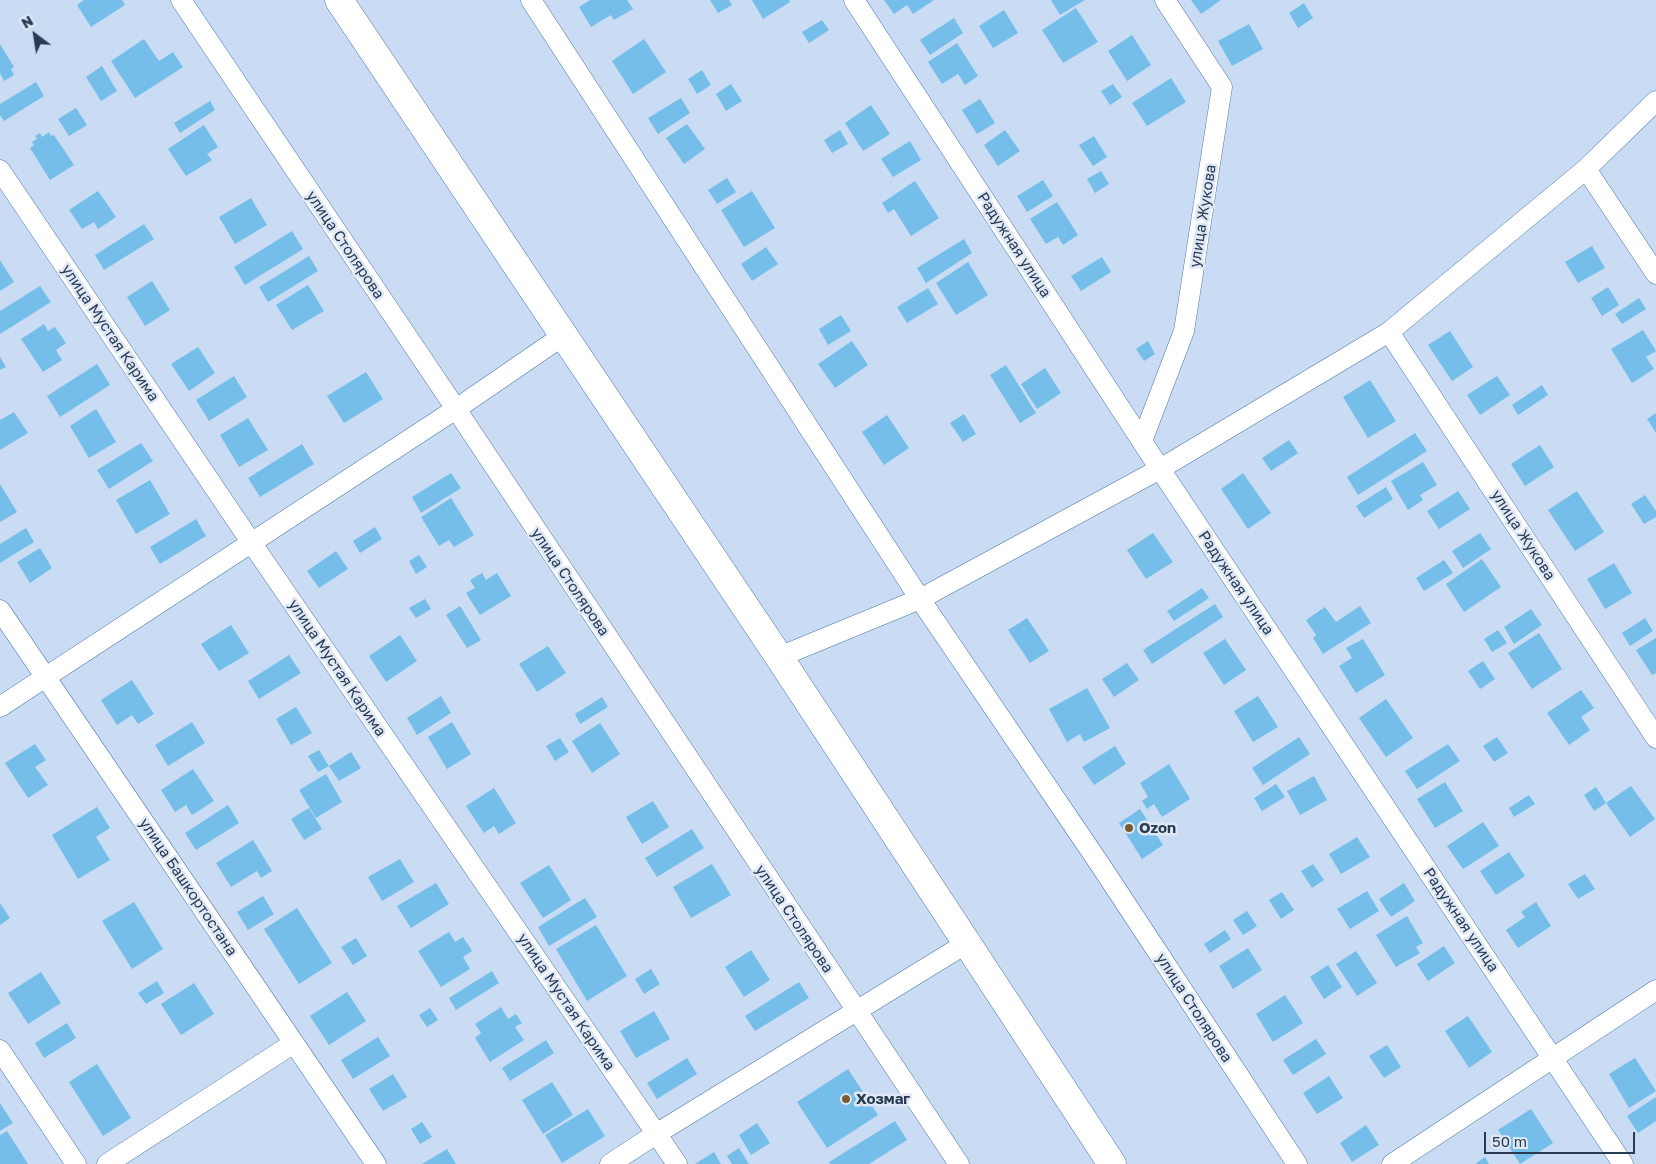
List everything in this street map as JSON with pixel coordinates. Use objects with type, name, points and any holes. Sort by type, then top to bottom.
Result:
[{"type":"main road","points":[[339,0],[779,657],[1112,1164]]},
{"type":"street","name":"улица Столярова","points":[[181,0],[959,1164]]},
{"type":"street","name":"улица Столярова","points":[[531,0],[920,599],[1101,866],[1297,1164]]},
{"type":"street","name":"Радужная улица","points":[[854,0],[1160,469],[1623,1164]]},
{"type":"street","name":"улица Жукова","points":[[1142,441],[1184,331],[1222,87],[1164,0]]},
{"type":"street","points":[[779,657],[920,599],[1160,469],[1389,332],[1586,169],[1656,101]]},
{"type":"street","points":[[1586,169],[1656,274]]},
{"type":"street","name":"улица Мустая Карима","points":[[0,170],[251,542],[677,1164]]},
{"type":"street","name":"улица Жукова","points":[[1389,332],[1656,738]]},
{"type":"street","points":[[0,707],[456,409],[564,335]]},
{"type":"street","name":"улица Башкортостана","points":[[0,610],[376,1164]]},
{"type":"street","points":[[610,1164],[967,943]]},
{"type":"street","points":[[1392,1164],[1656,990]]},
{"type":"street","points":[[107,1164],[294,1043]]},
{"type":"street","points":[[0,1050],[76,1164]]},
{"type":"building","points":[[84,0],[122,0],[125,5],[91,27],[77,5]]},
{"type":"building","points":[[590,0],[627,0],[633,9],[614,20],[611,15],[591,27],[579,7]]},
{"type":"building","points":[[710,0],[729,0],[732,5],[718,13]]},
{"type":"building","points":[[752,0],[789,0],[790,2],[763,19]]},
{"type":"building","points":[[884,0],[934,0],[913,14],[907,5],[894,14]]},
{"type":"building","points":[[1051,0],[1085,0],[1060,15]]},
{"type":"building","points":[[1191,0],[1221,0],[1201,14]]},
{"type":"building","points":[[1304,3],[1313,18],[1298,28],[1289,13]]},
{"type":"building","points":[[1076,8],[1098,42],[1063,63],[1042,30]]},
{"type":"building","points":[[1004,10],[1018,33],[993,48],[979,26]]},
{"type":"building","points":[[954,18],[963,33],[930,55],[920,40]]},
{"type":"building","points":[[822,20],[829,30],[809,43],[802,32]]},
{"type":"building","points":[[1249,24],[1263,49],[1232,66],[1218,41]]},
{"type":"building","points":[[1132,35],[1151,65],[1127,81],[1108,51]]},
{"type":"building","points":[[144,39],[159,61],[173,52],[183,67],[135,98],[111,61]]},
{"type":"building","points":[[644,39],[666,72],[633,94],[612,61]]},
{"type":"building","points":[[957,43],[978,76],[965,85],[958,74],[942,84],[928,62]]},
{"type":"building","points":[[0,44],[14,67],[11,69],[14,75],[4,81],[0,73]]},
{"type":"building","points":[[102,66],[117,91],[101,101],[86,77]]},
{"type":"building","points":[[702,70],[711,85],[697,94],[688,79]]},
{"type":"building","points":[[1171,78],[1186,102],[1147,126],[1132,103]]},
{"type":"building","points":[[36,82],[44,96],[4,121],[0,115],[0,104]]},
{"type":"building","points":[[731,84],[742,101],[726,111],[716,94]]},
{"type":"building","points":[[1113,84],[1122,97],[1110,105],[1101,91]]},
{"type":"building","points":[[681,98],[690,113],[658,134],[648,118]]},
{"type":"building","points":[[980,99],[995,123],[977,134],[962,110]]},
{"type":"building","points":[[210,101],[215,110],[180,133],[174,123]]},
{"type":"building","points":[[871,105],[890,134],[863,151],[845,123]]},
{"type":"building","points":[[76,108],[87,125],[69,136],[58,119]]},
{"type":"building","points":[[687,124],[705,149],[684,164],[666,138]]},
{"type":"building","points":[[204,125],[218,147],[207,154],[212,160],[186,176],[168,149]]},
{"type":"building","points":[[840,130],[848,144],[832,153],[824,140]]},
{"type":"building","points":[[1005,130],[1020,151],[998,166],[984,145]]},
{"type":"building","points":[[49,132],[51,136],[54,135],[74,165],[50,180],[30,148],[34,145],[32,142],[37,139],[35,136],[40,133],[42,137]]},
{"type":"building","points":[[1094,136],[1107,157],[1093,166],[1079,145]]},
{"type":"building","points":[[910,141],[921,160],[893,177],[881,159]]},
{"type":"building","points":[[1101,171],[1109,184],[1095,193],[1087,179]]},
{"type":"building","points":[[727,178],[736,192],[717,204],[708,190]]},
{"type":"building","points":[[1043,180],[1053,196],[1027,212],[1017,196]]},
{"type":"building","points":[[915,181],[939,218],[911,236],[894,209],[888,213],[882,203]]},
{"type":"building","points":[[98,191],[116,217],[98,229],[94,222],[82,229],[69,210]]},
{"type":"building","points":[[752,191],[775,228],[744,247],[721,210]]},
{"type":"building","points":[[251,198],[267,225],[235,244],[219,217]]},
{"type":"building","points":[[1057,202],[1078,235],[1063,245],[1058,237],[1046,244],[1030,219]]},
{"type":"building","points":[[144,224],[154,239],[104,270],[95,255]]},
{"type":"building","points":[[292,231],[303,249],[245,285],[234,267]]},
{"type":"building","points":[[964,239],[972,253],[926,283],[917,268]]},
{"type":"building","points":[[1592,246],[1605,268],[1578,283],[1565,262]]},
{"type":"building","points":[[766,247],[778,264],[752,281],[741,264]]},
{"type":"building","points":[[309,256],[318,271],[268,302],[259,287]]},
{"type":"building","points":[[1102,257],[1111,272],[1081,291],[1071,276]]},
{"type":"building","points":[[0,260],[14,282],[0,291]]},
{"type":"building","points":[[968,262],[988,295],[956,315],[936,283]]},
{"type":"building","points":[[152,281],[170,310],[145,326],[127,297]]},
{"type":"building","points":[[308,285],[324,311],[292,330],[276,305]]},
{"type":"building","points":[[40,286],[51,302],[0,334],[0,311]]},
{"type":"building","points":[[1608,287],[1619,305],[1602,316],[1591,298]]},
{"type":"building","points":[[928,288],[938,304],[907,323],[897,307]]},
{"type":"building","points":[[1639,298],[1646,309],[1622,324],[1615,314]]},
{"type":"building","points":[[841,315],[851,331],[828,345],[819,329]]},
{"type":"building","points":[[44,324],[48,331],[55,327],[66,343],[56,350],[62,360],[43,372],[21,339]]},
{"type":"building","points":[[1643,330],[1656,351],[1646,357],[1654,369],[1632,383],[1611,349]]},
{"type":"building","points":[[1450,331],[1473,367],[1452,381],[1428,345]]},
{"type":"building","points":[[852,341],[868,365],[835,388],[818,364]]},
{"type":"building","points":[[1148,341],[1155,354],[1144,361],[1136,349]]},
{"type":"building","points":[[198,347],[215,373],[189,391],[171,364]]},
{"type":"building","points":[[0,357],[6,367],[0,370]]},
{"type":"building","points":[[97,364],[110,385],[60,417],[47,396]]},
{"type":"building","points":[[1006,365],[1036,413],[1020,423],[990,375]]},
{"type":"building","points":[[1045,368],[1061,393],[1037,409],[1021,384]]},
{"type":"building","points":[[366,372],[383,399],[344,423],[327,396]]},
{"type":"building","points":[[234,376],[247,397],[209,421],[196,400]]},
{"type":"building","points":[[1497,376],[1510,395],[1480,415],[1467,395]]},
{"type":"building","points":[[1370,380],[1396,421],[1368,438],[1343,397]]},
{"type":"building","points":[[1542,385],[1548,395],[1518,415],[1512,405]]},
{"type":"building","points":[[96,409],[116,442],[89,458],[70,426]]},
{"type":"building","points":[[14,412],[28,433],[0,450],[0,420]]},
{"type":"building","points":[[1656,413],[1656,433],[1647,419]]},
{"type":"building","points":[[964,414],[976,434],[963,442],[950,423]]},
{"type":"building","points":[[887,415],[909,448],[884,465],[862,432]]},
{"type":"building","points":[[248,418],[268,450],[239,467],[220,435]]},
{"type":"building","points":[[1415,433],[1427,451],[1358,495],[1347,477]]},
{"type":"building","points":[[1289,440],[1298,453],[1271,471],[1262,458]]},
{"type":"building","points":[[141,443],[153,461],[109,489],[97,470]]},
{"type":"building","points":[[302,444],[314,464],[260,497],[248,478]]},
{"type":"building","points":[[1540,445],[1554,467],[1525,486],[1511,464]]},
{"type":"building","points":[[1423,462],[1437,485],[1420,495],[1423,500],[1408,510],[1391,481]]},
{"type":"building","points":[[451,473],[461,488],[421,513],[412,497]]},
{"type":"building","points":[[1243,473],[1271,513],[1248,529],[1221,489]]},
{"type":"building","points":[[150,480],[170,514],[136,534],[116,500]]},
{"type":"building","points":[[0,484],[17,512],[0,522]]},
{"type":"building","points":[[1386,487],[1393,499],[1364,518],[1356,506]]},
{"type":"building","points":[[1458,491],[1470,509],[1439,529],[1427,511]]},
{"type":"building","points":[[1577,491],[1604,532],[1575,551],[1548,510]]},
{"type":"building","points":[[1645,495],[1656,511],[1656,517],[1644,524],[1631,504]]},
{"type":"building","points":[[451,498],[474,535],[454,547],[449,540],[439,546],[421,517]]},
{"type":"building","points":[[196,519],[206,536],[160,564],[150,547]]},
{"type":"building","points":[[375,527],[382,539],[360,553],[353,541]]},
{"type":"building","points":[[26,528],[34,542],[0,563],[0,544]]},
{"type":"building","points":[[1153,533],[1173,562],[1146,579],[1127,550]]},
{"type":"building","points":[[1480,533],[1491,549],[1463,568],[1452,551]]},
{"type":"building","points":[[40,548],[52,568],[30,583],[17,562]]},
{"type":"building","points":[[336,551],[348,569],[319,588],[307,571]]},
{"type":"building","points":[[419,555],[427,567],[416,574],[409,561]]},
{"type":"building","points":[[1482,559],[1501,587],[1464,612],[1446,584]]},
{"type":"building","points":[[1444,560],[1453,573],[1424,591],[1416,578]]},
{"type":"building","points":[[1614,563],[1632,593],[1605,609],[1587,579]]},
{"type":"building","points":[[482,573],[486,580],[497,573],[511,596],[480,615],[466,593],[475,588],[470,580]]},
{"type":"building","points":[[1202,588],[1209,598],[1174,621],[1167,611]]},
{"type":"building","points":[[425,599],[431,609],[416,618],[409,608]]},
{"type":"building","points":[[1215,604],[1223,617],[1152,664],[1143,650]]},
{"type":"building","points":[[460,606],[481,640],[467,648],[446,615]]},
{"type":"building","points":[[1360,606],[1371,623],[1323,654],[1313,638],[1316,635],[1306,620],[1325,607],[1336,622]]},
{"type":"building","points":[[1531,609],[1542,625],[1514,644],[1504,627]]},
{"type":"building","points":[[1027,618],[1049,651],[1030,663],[1008,630]]},
{"type":"building","points":[[1645,618],[1653,631],[1630,646],[1622,633]]},
{"type":"building","points":[[231,625],[249,653],[219,671],[201,644]]},
{"type":"building","points":[[1498,630],[1507,643],[1492,652],[1484,639]]},
{"type":"building","points":[[1539,633],[1562,669],[1532,689],[1508,653]]},
{"type":"building","points":[[400,635],[417,661],[386,682],[369,656]]},
{"type":"building","points":[[1656,638],[1656,673],[1652,675],[1636,650]]},
{"type":"building","points":[[1225,639],[1246,670],[1224,685],[1203,653]]},
{"type":"building","points":[[1363,639],[1385,675],[1356,693],[1339,666],[1352,658],[1346,648]]},
{"type":"building","points":[[548,646],[566,673],[537,692],[519,664]]},
{"type":"building","points":[[289,655],[301,673],[259,699],[248,681]]},
{"type":"building","points":[[1483,661],[1495,679],[1480,689],[1468,671]]},
{"type":"building","points":[[1127,663],[1139,680],[1114,697],[1102,679]]},
{"type":"building","points":[[132,680],[154,714],[138,724],[132,715],[117,725],[101,700]]},
{"type":"building","points":[[1087,688],[1110,728],[1084,742],[1080,734],[1067,742],[1049,709]]},
{"type":"building","points":[[1581,690],[1594,708],[1581,717],[1590,730],[1569,745],[1547,713]]},
{"type":"building","points":[[441,696],[451,713],[417,735],[407,718]]},
{"type":"building","points":[[1258,696],[1278,727],[1253,742],[1234,711]]},
{"type":"building","points":[[602,697],[608,707],[580,724],[575,714]]},
{"type":"building","points":[[1386,699],[1413,738],[1386,757],[1359,718]]},
{"type":"building","points":[[296,707],[312,733],[291,745],[276,719]]},
{"type":"building","points":[[192,722],[205,743],[168,766],[155,745]]},
{"type":"building","points":[[452,722],[471,754],[447,769],[428,737]]},
{"type":"building","points":[[600,723],[620,754],[592,773],[572,741]]},
{"type":"building","points":[[1299,737],[1310,754],[1263,785],[1252,768]]},
{"type":"building","points":[[1497,737],[1508,753],[1494,762],[1483,746]]},
{"type":"building","points":[[560,738],[569,752],[555,761],[546,746]]},
{"type":"building","points":[[35,744],[46,760],[35,767],[48,785],[28,798],[5,763]]},
{"type":"building","points":[[1448,744],[1460,761],[1417,789],[1405,771]]},
{"type":"building","points":[[1115,746],[1126,764],[1094,785],[1082,767]]},
{"type":"building","points":[[319,750],[329,766],[318,772],[308,756]]},
{"type":"building","points":[[351,752],[361,768],[339,781],[329,766]]},
{"type":"building","points":[[1169,764],[1190,799],[1162,817],[1154,804],[1147,809],[1142,801],[1148,797],[1140,783]]},
{"type":"building","points":[[193,769],[214,801],[192,815],[186,805],[175,812],[161,790]]},
{"type":"building","points":[[326,774],[342,802],[316,818],[299,790]]},
{"type":"building","points":[[1314,776],[1327,800],[1300,815],[1287,791]]},
{"type":"building","points":[[1445,782],[1463,811],[1435,828],[1417,799]]},
{"type":"building","points":[[1276,784],[1285,797],[1262,811],[1254,798]]},
{"type":"building","points":[[1631,786],[1655,819],[1630,837],[1606,803]]},
{"type":"building","points":[[1596,787],[1606,803],[1594,811],[1584,795]]},
{"type":"building","points":[[494,788],[516,823],[499,834],[494,826],[484,833],[466,806]]},
{"type":"building","points":[[1529,795],[1535,804],[1514,817],[1509,808]]},
{"type":"building","points":[[653,801],[669,827],[642,844],[626,817]]},
{"type":"building","points":[[228,805],[239,823],[196,850],[185,833]]},
{"type":"building","points":[[97,807],[110,828],[96,837],[110,860],[78,879],[52,835]]},
{"type":"building","points":[[309,808],[322,829],[304,840],[291,819]]},
{"type":"building","points":[[1140,809],[1163,845],[1142,859],[1119,823]]},
{"type":"building","points":[[1483,822],[1499,846],[1463,869],[1447,846]]},
{"type":"building","points":[[692,829],[704,848],[657,877],[645,858]]},
{"type":"building","points":[[1357,837],[1370,857],[1341,874],[1329,854]]},
{"type":"building","points":[[253,840],[272,871],[261,878],[257,871],[231,887],[216,863]]},
{"type":"building","points":[[1509,852],[1525,876],[1496,895],[1480,871]]},
{"type":"building","points":[[400,859],[414,882],[382,901],[368,877]]},
{"type":"building","points":[[712,864],[731,895],[691,918],[673,887]]},
{"type":"building","points":[[1313,864],[1324,880],[1312,888],[1301,871]]},
{"type":"building","points":[[549,865],[571,900],[543,918],[520,883]]},
{"type":"building","points":[[1585,874],[1595,889],[1578,899],[1568,884]]},
{"type":"building","points":[[436,883],[449,904],[411,928],[397,906]]},
{"type":"building","points":[[1404,883],[1415,901],[1391,917],[1379,899]]},
{"type":"building","points":[[1367,891],[1379,911],[1350,929],[1337,909]]},
{"type":"building","points":[[1282,892],[1294,910],[1281,919],[1269,900]]},
{"type":"building","points":[[263,896],[274,914],[248,930],[237,912]]},
{"type":"building","points":[[585,898],[597,917],[549,946],[538,927]]},
{"type":"building","points":[[134,902],[163,949],[132,969],[102,921]]},
{"type":"building","points":[[1536,902],[1551,926],[1518,948],[1506,930],[1525,917],[1521,912]]},
{"type":"building","points":[[0,903],[10,918],[0,925]]},
{"type":"building","points":[[297,908],[332,963],[299,984],[264,929]]},
{"type":"building","points":[[1247,911],[1257,926],[1243,935],[1233,920]]},
{"type":"building","points":[[1407,916],[1423,943],[1416,947],[1420,953],[1396,967],[1376,935]]},
{"type":"building","points":[[596,925],[627,976],[587,1001],[556,949]]},
{"type":"building","points":[[1225,930],[1231,939],[1210,953],[1204,944]]},
{"type":"building","points":[[449,932],[455,942],[463,937],[472,951],[463,957],[470,969],[441,987],[418,951]]},
{"type":"building","points":[[356,938],[367,956],[353,965],[341,947]]},
{"type":"building","points":[[1444,946],[1455,963],[1428,981],[1417,964]]},
{"type":"building","points":[[1248,948],[1262,970],[1233,989],[1219,966]]},
{"type":"building","points":[[751,950],[770,980],[744,997],[725,967]]},
{"type":"building","points":[[1356,951],[1377,983],[1357,996],[1336,964]]},
{"type":"building","points":[[1328,965],[1342,987],[1324,999],[1310,977]]},
{"type":"building","points":[[651,969],[660,984],[644,994],[635,979]]},
{"type":"building","points":[[492,971],[499,983],[456,1010],[449,998]]},
{"type":"building","points":[[41,972],[61,1003],[28,1024],[8,993]]},
{"type":"building","points":[[157,981],[164,993],[146,1004],[138,993]]},
{"type":"building","points":[[799,982],[809,998],[755,1031],[745,1016]]},
{"type":"building","points":[[194,983],[214,1014],[181,1035],[161,1004]]},
{"type":"building","points":[[347,992],[366,1021],[329,1045],[310,1016]]},
{"type":"building","points":[[1285,995],[1303,1023],[1273,1042],[1256,1014]]},
{"type":"building","points":[[501,1007],[508,1019],[516,1014],[522,1023],[515,1027],[524,1040],[490,1062],[475,1038],[481,1033],[475,1024]]},
{"type":"building","points":[[430,1008],[438,1020],[427,1027],[419,1015]]},
{"type":"building","points":[[654,1011],[670,1039],[636,1058],[620,1031]]},
{"type":"building","points":[[1468,1016],[1492,1052],[1469,1068],[1445,1031]]},
{"type":"building","points":[[67,1023],[76,1038],[44,1058],[35,1043]]},
{"type":"building","points":[[378,1037],[390,1056],[353,1079],[341,1060]]},
{"type":"building","points":[[1316,1039],[1326,1054],[1293,1075],[1283,1060]]},
{"type":"building","points":[[546,1040],[554,1053],[510,1081],[502,1068]]},
{"type":"building","points":[[1387,1045],[1401,1067],[1384,1078],[1369,1056]]},
{"type":"building","points":[[687,1058],[697,1074],[657,1099],[647,1083]]},
{"type":"building","points":[[1635,1058],[1656,1091],[1629,1108],[1609,1074]]},
{"type":"building","points":[[97,1064],[131,1118],[103,1136],[69,1082]]},
{"type":"building","points":[[848,1069],[878,1115],[827,1148],[797,1102]]},
{"type":"building","points":[[393,1074],[407,1097],[383,1111],[369,1089]]},
{"type":"building","points":[[1329,1076],[1343,1098],[1317,1114],[1303,1093]]},
{"type":"building","points":[[552,1082],[573,1115],[543,1134],[522,1100]]},
{"type":"building","points":[[1656,1097],[1656,1121],[1638,1133],[1627,1116]]},
{"type":"building","points":[[0,1103],[13,1123],[0,1131]]},
{"type":"building","points":[[588,1109],[605,1136],[562,1163],[545,1135]]},
{"type":"building","points":[[1531,1109],[1553,1143],[1520,1164],[1498,1130]]},
{"type":"building","points":[[895,1121],[907,1140],[869,1164],[830,1164],[829,1162]]},
{"type":"building","points":[[422,1122],[432,1137],[420,1144],[411,1129]]},
{"type":"building","points":[[757,1123],[770,1143],[751,1155],[739,1135]]},
{"type":"building","points":[[1366,1125],[1379,1145],[1352,1162],[1340,1143]]},
{"type":"building","points":[[7,1131],[28,1164],[0,1164],[0,1135]]},
{"type":"building","points":[[739,1148],[749,1164],[732,1164],[727,1156]]},
{"type":"building","points":[[447,1149],[456,1164],[422,1164]]},
{"type":"building","points":[[714,1152],[721,1164],[695,1164]]},
{"type":"building","points":[[1485,1157],[1489,1164],[1475,1164]]},
{"type":"place","name":"Ozon","points":[[1129,828]]},
{"type":"place","name":"Хозмаг","points":[[846,1099]]}]
